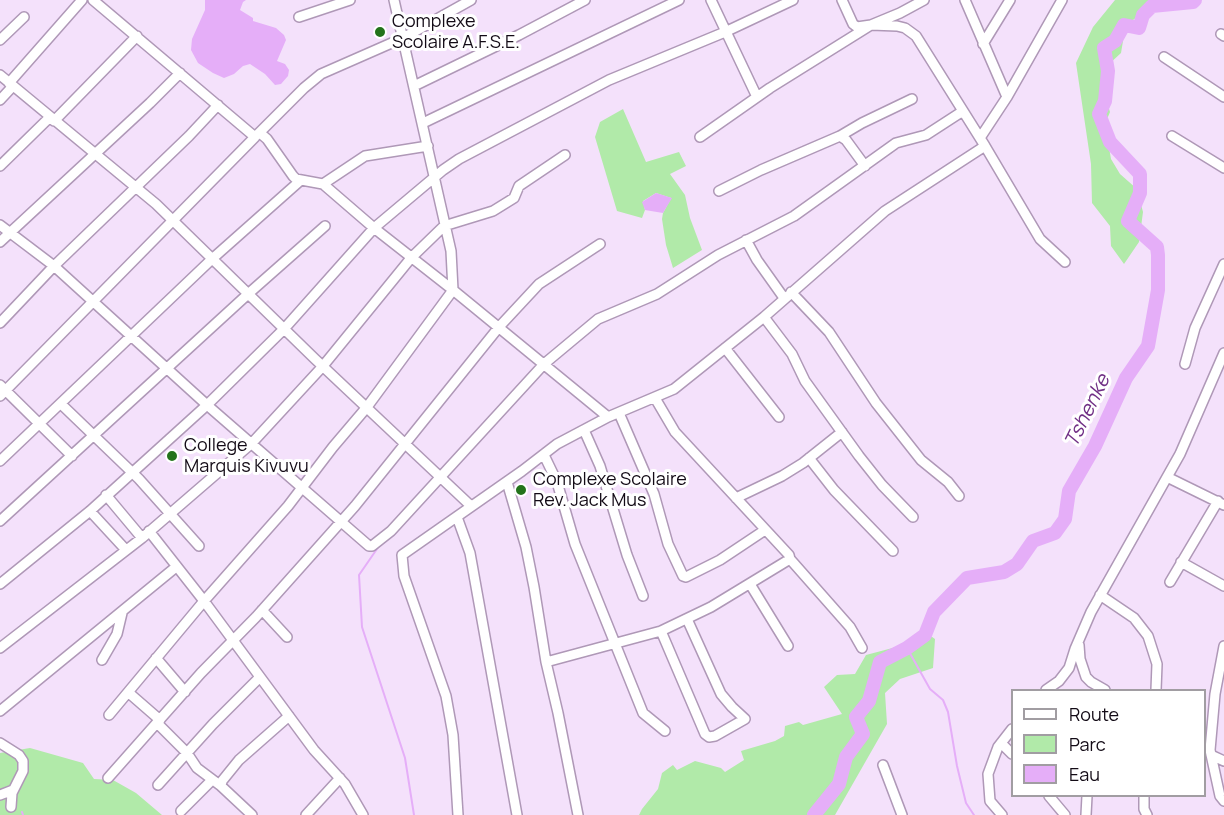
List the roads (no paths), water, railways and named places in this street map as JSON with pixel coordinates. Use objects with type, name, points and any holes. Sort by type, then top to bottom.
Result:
[{"type":"street","points":[[0,100],[82,0]]},
{"type":"street","points":[[93,0],[218,105],[258,135],[267,139],[293,176],[323,184],[608,417]]},
{"type":"street","points":[[299,17],[350,0]]},
{"type":"street","points":[[110,715],[204,601],[268,530],[302,488],[367,407],[453,290],[451,251],[394,0]]},
{"type":"street","points":[[72,456],[41,423],[2,390],[93,302],[304,88],[321,74],[403,38],[471,0]]},
{"type":"street","points":[[414,86],[585,0]]},
{"type":"street","points":[[423,123],[679,0]]},
{"type":"street","points":[[711,0],[757,98]]},
{"type":"street","points":[[0,584],[90,511],[207,405],[284,329],[374,228],[459,159],[609,80],[725,32],[793,0]]},
{"type":"street","points":[[842,0],[855,26],[897,26],[916,36],[983,142],[1040,239],[1065,262]]},
{"type":"street","points":[[700,137],[871,25],[924,0]]},
{"type":"street","points":[[965,0],[1007,97]]},
{"type":"street","points":[[983,44],[1010,0]]},
{"type":"street","points":[[458,815],[453,735],[446,696],[404,576],[402,555],[557,444],[608,417],[674,389],[764,317],[885,211],[983,142],[1062,0]]},
{"type":"street","points":[[0,40],[24,17]]},
{"type":"street","points":[[0,166],[137,36]]},
{"type":"street","points":[[1164,57],[1224,97]]},
{"type":"street","points":[[0,242],[180,73]]},
{"type":"street","points":[[0,75],[173,221],[471,506]]},
{"type":"street","points":[[719,190],[840,136],[912,99]]},
{"type":"street","points":[[0,323],[54,266],[189,136],[218,105]]},
{"type":"street","points":[[0,225],[54,266],[207,405],[369,546],[372,546],[391,531],[544,364],[598,319],[657,294],[718,255],[794,216],[896,143],[926,135],[963,111]]},
{"type":"street","points":[[840,136],[846,140],[865,166]]},
{"type":"street","points":[[1172,136],[1224,168]]},
{"type":"street","points":[[323,184],[365,156],[428,146]]},
{"type":"street","points":[[0,648],[146,535],[252,443],[323,366],[411,258],[444,226],[493,212],[514,198],[519,186],[565,155]]},
{"type":"street","points":[[0,461],[212,259],[302,180]]},
{"type":"street","points":[[0,521],[325,226]]},
{"type":"street","points":[[746,240],[757,260],[788,295],[829,332],[876,403],[921,460],[948,482],[959,496]]},
{"type":"street","points":[[108,778],[342,521],[499,327],[539,284],[600,244]]},
{"type":"street","points":[[1185,364],[1195,328],[1224,264]]},
{"type":"street","points":[[764,317],[791,352],[805,381],[842,432],[882,485],[913,517]]},
{"type":"street","points":[[724,348],[779,417]]},
{"type":"street","points":[[1047,689],[1059,681],[1069,668],[1078,641],[1100,595],[1180,454],[1224,353]]},
{"type":"street","points":[[655,398],[675,432],[790,556],[790,559],[842,617],[862,648]]},
{"type":"street","points":[[61,404],[133,473],[199,546]]},
{"type":"street","points":[[619,413],[654,495],[668,544],[683,576],[686,577],[720,560],[765,530]]},
{"type":"street","points":[[584,430],[600,466],[642,596]]},
{"type":"street","points":[[736,498],[765,486],[809,458],[842,432]]},
{"type":"street","points":[[544,455],[556,482],[575,544],[643,712],[665,731]]},
{"type":"street","points":[[809,458],[834,490],[893,551]]},
{"type":"street","points":[[1167,477],[1221,503],[1170,582]]},
{"type":"street","points":[[507,482],[532,577],[546,662],[578,815]]},
{"type":"street","points":[[106,495],[176,567],[204,601],[314,750],[355,798],[363,815]]},
{"type":"street","points":[[90,511],[126,550]]},
{"type":"street","points":[[457,516],[472,562],[517,815]]},
{"type":"street","points":[[546,662],[661,632],[711,607],[790,559]]},
{"type":"street","points":[[1181,562],[1224,586]]},
{"type":"street","points":[[0,711],[176,567]]},
{"type":"street","points":[[750,584],[788,646]]},
{"type":"street","points":[[1100,595],[1134,618],[1148,636],[1157,664],[1156,689]]},
{"type":"street","points":[[262,610],[287,637]]},
{"type":"street","points":[[102,660],[117,634],[122,613]]},
{"type":"street","points":[[661,632],[705,734],[709,737],[715,736],[745,719],[720,694],[687,619]]},
{"type":"street","points":[[1078,641],[1084,674],[1091,682],[1103,689]]},
{"type":"street","points":[[1224,646],[1211,755],[1220,796],[1224,801]]},
{"type":"street","points":[[156,658],[185,692]]},
{"type":"street","points":[[158,785],[260,677]]},
{"type":"street","points":[[129,693],[187,753],[198,768],[252,815]]},
{"type":"street","points":[[221,786],[222,781],[239,760],[289,716]]},
{"type":"street","points":[[1002,815],[990,801],[988,774],[1001,743],[1011,730]]},
{"type":"street","points":[[0,743],[24,761],[23,771],[13,790],[11,807]]},
{"type":"street","points":[[1001,743],[1011,753]]},
{"type":"street","points":[[1211,755],[1224,761]]},
{"type":"street","points":[[883,765],[902,815]]},
{"type":"street","points":[[306,815],[340,778]]},
{"type":"street","points":[[180,811],[212,780]]},
{"type":"street","points":[[0,795],[13,790]]},
{"type":"street","points":[[1050,797],[1065,815]]},
{"type":"street","points":[[1086,815],[1087,797]]},
{"type":"street","points":[[1144,797],[1144,809],[1147,815]]},
{"type":"water","points":[[205,0],[246,0],[240,10],[253,18],[253,21],[276,28],[284,35],[286,40],[277,61],[285,64],[289,70],[288,76],[281,84],[275,85],[265,74],[250,64],[224,78],[198,63],[191,50],[192,39],[205,10]]},
{"type":"water","points":[[656,193],[672,198],[663,213],[645,210],[642,202]]},
{"type":"waterway","name":"Tshenke","points":[[814,815],[839,784],[846,757],[863,734],[856,717],[869,701],[880,662],[907,648],[925,635],[934,612],[967,578],[1004,572],[1017,564],[1033,541],[1055,533],[1065,519],[1069,491],[1095,446],[1126,378],[1148,346],[1158,290],[1157,247],[1128,221],[1140,193],[1140,174],[1110,142],[1099,114],[1105,101],[1108,71],[1104,48],[1115,41],[1124,25],[1139,28],[1143,15],[1152,6],[1195,0]]},
{"type":"waterway","points":[[379,546],[359,575],[362,627],[405,758],[414,815]]},
{"type":"waterway","points":[[907,648],[930,689],[943,700],[948,712],[966,803],[974,815]]},
{"type":"place","name":"Complexe Scolaire A.F.S.E.","points":[[380,32]]},
{"type":"place","name":"College Marquis Kivuvu","points":[[172,456]]},
{"type":"place","name":"Complexe Scolaire Rev. Jack Mus","points":[[521,490]]}]
